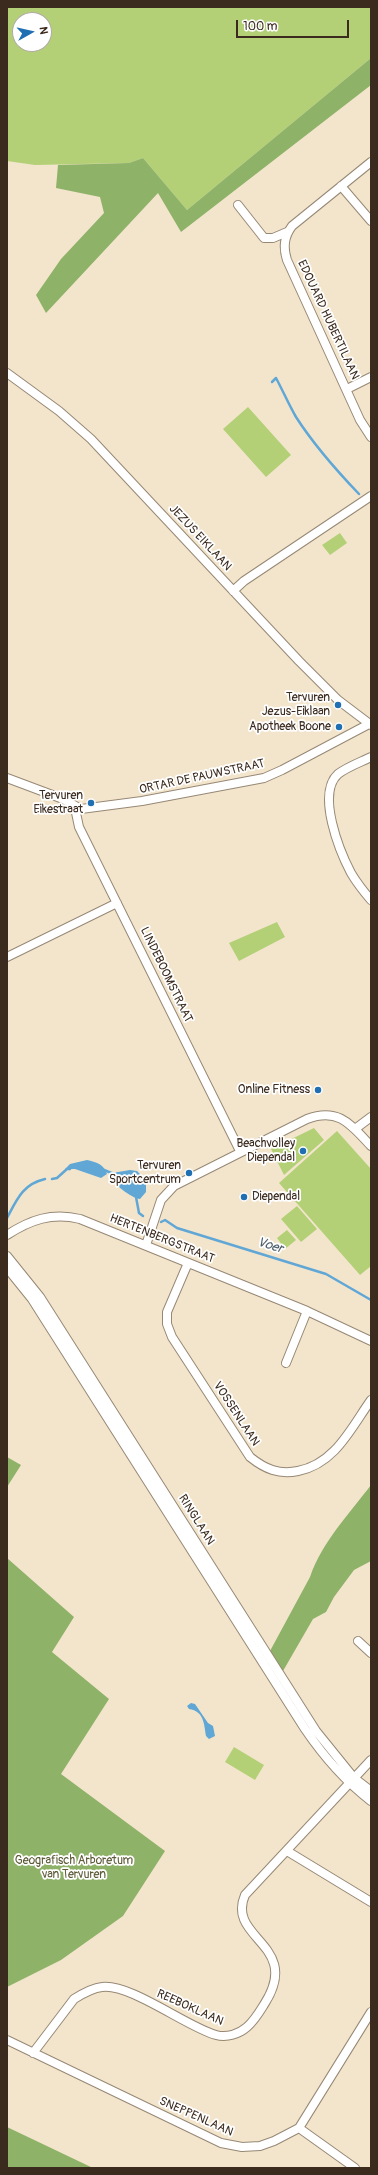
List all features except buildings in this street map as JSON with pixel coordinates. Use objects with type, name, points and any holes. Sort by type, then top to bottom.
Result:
[{"type":"street","points":[[238,205],[264,238],[273,238],[287,232],[292,226],[371,162]]},
{"type":"street","points":[[341,186],[371,221]]},
{"type":"street","name":"EDOUARD HUBERTILAAN","points":[[287,232],[284,246],[287,260],[360,420],[371,437]]},
{"type":"street","name":"JEZUS EIKLAAN","points":[[7,373],[59,411],[91,439],[338,700],[370,724]]},
{"type":"street","points":[[347,389],[371,377]]},
{"type":"street","points":[[234,591],[244,581],[371,496]]},
{"type":"street","name":"ORTAR DE PAUWSTRAAT","points":[[76,808],[85,809],[134,803],[264,778],[370,724]]},
{"type":"street","points":[[371,757],[338,774],[331,787],[330,806],[339,847],[352,875],[371,900]]},
{"type":"street","points":[[7,778],[63,799],[76,808]]},
{"type":"street","name":"LINDEBOOMSTRAAT","points":[[76,808],[79,827],[240,1151]]},
{"type":"street","points":[[7,957],[117,903]]},
{"type":"street","points":[[146,1245],[158,1207],[169,1190],[184,1179],[315,1116],[324,1114],[341,1118],[355,1129],[371,1146]]},
{"type":"street","points":[[355,1129],[371,1117]]},
{"type":"street","name":"HERTENBERGSTRAAT","points":[[7,1235],[37,1219],[63,1216],[88,1221],[307,1311],[371,1341]]},
{"type":"street","name":"RINGLAAN","points":[[7,1256],[40,1296],[316,1731],[352,1781],[371,1791]]},
{"type":"street","name":"VOSSENLAAN","points":[[188,1263],[167,1312],[167,1324],[172,1337],[250,1457],[258,1464],[267,1469],[282,1473],[316,1466],[337,1449],[371,1400]]},
{"type":"street","name":"RINGLAAN","points":[[7,1268],[32,1299],[305,1730],[318,1748],[371,1801]]},
{"type":"street","points":[[286,1363],[307,1311]]},
{"type":"street","points":[[358,1641],[371,1654]]},
{"type":"street","name":"REEBOKLAAN","points":[[33,2053],[74,1999],[83,1993],[102,1987],[122,1990],[216,2035],[236,2034],[244,2030],[253,2022],[274,1989],[276,1969],[269,1953],[245,1922],[242,1901],[250,1889],[371,1760]]},
{"type":"street","points":[[287,1850],[371,1902]]},
{"type":"street","points":[[356,2168],[299,2128],[371,2012]]},
{"type":"street","name":"SNEPPENLAAN","points":[[7,2040],[221,2143],[231,2146],[254,2147],[266,2144],[299,2128]]},
{"type":"green space","points":[[7,7],[371,7],[371,58],[187,210],[143,158],[129,163],[35,165],[7,161]]},
{"type":"green space","points":[[371,58],[371,85],[181,232],[158,193],[46,313],[36,295],[61,259],[104,213],[100,197],[56,188],[58,165],[129,163],[143,158],[187,210]]},
{"type":"green space","points":[[248,407],[291,455],[266,477],[223,429]]},
{"type":"green space","points":[[340,533],[347,543],[330,555],[322,545]]},
{"type":"green space","points":[[277,922],[285,937],[239,961],[229,943]]},
{"type":"green space","points":[[314,1128],[324,1140],[284,1175],[271,1149]]},
{"type":"green space","points":[[337,1131],[371,1169],[371,1266],[360,1275],[279,1183]]},
{"type":"green space","points":[[297,1206],[317,1229],[301,1242],[281,1219]]},
{"type":"green space","points":[[287,1230],[296,1240],[285,1249],[277,1238]]},
{"type":"green space","points":[[7,1457],[21,1465],[7,1487]]},
{"type":"green space","points":[[371,1485],[371,1561],[354,1570],[334,1597],[326,1612],[313,1619],[283,1671],[270,1651],[329,1540]]},
{"type":"green space","name":"Geografisch Arboretum van Tervuren","points":[[7,1558],[74,1617],[52,1652],[109,1699],[61,1774],[165,1851],[123,1916],[61,1960],[7,1987]]},
{"type":"green space","points":[[234,1747],[264,1765],[255,1780],[225,1762]]},
{"type":"green space","points":[[7,2127],[93,2168],[7,2168]]},
{"type":"water","points":[[87,1160],[102,1166],[107,1174],[101,1178],[75,1169],[65,1169],[70,1164]]},
{"type":"water","points":[[130,1170],[137,1171],[146,1180],[146,1192],[140,1199],[123,1190],[110,1175],[112,1173]]},
{"type":"water","points":[[191,1703],[195,1704],[208,1723],[213,1726],[215,1736],[209,1739],[206,1736],[204,1723],[200,1715],[198,1712],[189,1709],[187,1706]]},
{"type":"waterway","points":[[272,382],[276,378],[293,412],[310,437],[359,494]]},
{"type":"waterway","name":"Voer","points":[[52,1179],[57,1178],[67,1169],[70,1169]]},
{"type":"waterway","name":"Voer","points":[[104,1170],[114,1174]]},
{"type":"waterway","name":"Voer","points":[[7,1218],[22,1193],[37,1181],[45,1179]]},
{"type":"waterway","name":"Voer","points":[[136,1197],[139,1213],[143,1216]]},
{"type":"waterway","name":"Voer","points":[[161,1222],[165,1220],[177,1228],[326,1274],[371,1300]]},
{"type":"place","name":"Tervuren Jezus-Eiklaan","points":[[338,705]]},
{"type":"place","name":"Apotheek Boone","points":[[339,727]]},
{"type":"place","name":"Tervuren Eikestraat","points":[[91,803]]},
{"type":"place","name":"Online Fitness","points":[[318,1090]]},
{"type":"place","name":"Beachvolley Diependal","points":[[303,1151]]},
{"type":"place","name":"Tervuren Sportcentrum","points":[[189,1173]]},
{"type":"place","name":"Diependal","points":[[244,1197]]}]
